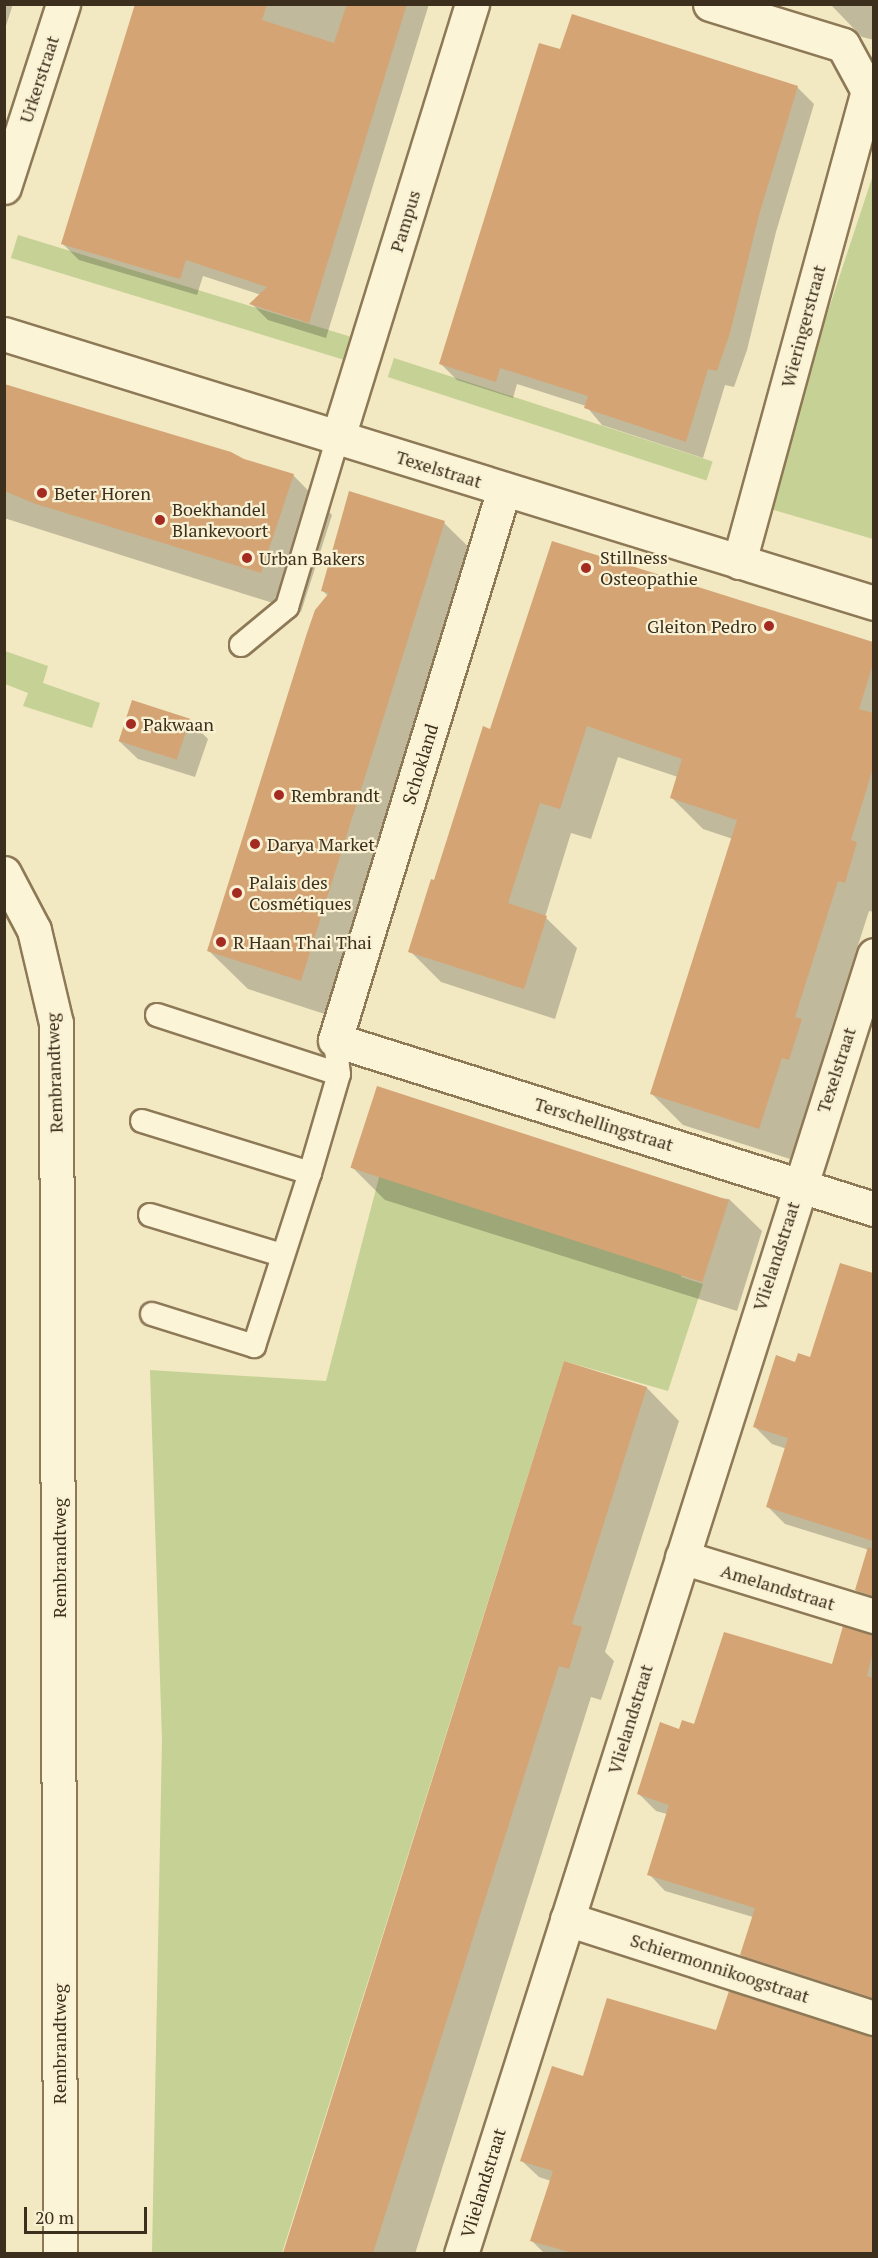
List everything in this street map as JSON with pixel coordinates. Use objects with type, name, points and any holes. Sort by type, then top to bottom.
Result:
[{"type":"street","name":"Urkerstraat","points":[[4,187],[63,4]]},
{"type":"street","name":"Pampus","points":[[338,437],[472,4]]},
{"type":"street","points":[[710,4],[843,45],[871,92]]},
{"type":"street","name":"Wieringerstraat","points":[[739,562],[871,92]]},
{"type":"street","name":"Texelstraat","points":[[4,334],[873,603]]},
{"type":"street","name":"Schokland","points":[[335,1040],[504,489]]},
{"type":"street","name":"Rembrandtweg","points":[[4,873],[33,930],[56,1023],[60,2253]]},
{"type":"street","name":"Texelstraat","points":[[799,1185],[873,955]]},
{"type":"street","name":"Terschellingstraat","points":[[335,1040],[873,1209]]},
{"type":"street","name":"Vlielandstraat","points":[[461,2253],[799,1185]]},
{"type":"street","name":"Amelandstraat","points":[[681,1557],[873,1616]]},
{"type":"street","name":"Schiermonnikoogstraat","points":[[567,1919],[873,2018]]},
{"type":"lane","points":[[241,645],[287,607],[338,437]]},
{"type":"lane","points":[[157,1014],[339,1074]]},
{"type":"lane","points":[[152,1314],[254,1346],[310,1173],[339,1074],[335,1040]]},
{"type":"lane","points":[[142,1121],[310,1173]]},
{"type":"lane","points":[[150,1215],[282,1255]]},
{"type":"green space","points":[[873,175],[873,539],[767,508],[797,405]]},
{"type":"green space","points":[[18,235],[350,336],[343,359],[11,258]]},
{"type":"green space","points":[[394,358],[713,462],[706,481],[388,377]]},
{"type":"green space","points":[[5,651],[48,666],[43,683],[100,703],[92,728],[23,706],[28,693],[5,684]]},
{"type":"green space","points":[[400,1097],[682,1273],[681,1277],[703,1284],[668,1391],[564,1361],[282,2253],[152,2253],[162,1740],[150,1370],[326,1381]]},
{"type":"building","points":[[135,4],[267,4],[262,20],[334,43],[347,4],[407,4],[309,323],[249,304],[267,287],[186,260],[180,279],[61,244]]},
{"type":"building","points":[[572,14],[798,86],[759,215],[730,333],[717,371],[708,369],[686,442],[584,408],[588,396],[500,368],[496,382],[439,364],[539,43],[560,49]]},
{"type":"building","points":[[4,384],[231,452],[244,459],[294,474],[261,573],[36,504],[4,491]]},
{"type":"building","points":[[349,491],[445,521],[301,981],[207,951],[307,633],[315,610],[329,593],[321,591]]},
{"type":"building","points":[[552,541],[873,642],[873,664],[859,709],[873,713],[873,768],[851,840],[857,842],[845,883],[838,881],[795,1017],[802,1019],[789,1060],[782,1058],[759,1129],[650,1094],[737,820],[670,798],[682,759],[587,726],[560,809],[540,803],[508,903],[547,916],[524,989],[408,952],[431,879],[434,880],[483,726],[490,729]]},
{"type":"building","points":[[132,700],[190,719],[177,760],[119,741]]},
{"type":"building","points":[[377,1086],[729,1200],[702,1282],[350,1168]]},
{"type":"building","points":[[840,1263],[873,1273],[873,1541],[766,1507],[788,1438],[753,1427],[776,1355],[795,1362],[798,1353],[810,1357]]},
{"type":"building","points":[[564,1361],[647,1387],[572,1624],[582,1627],[569,1669],[559,1666],[373,2253],[283,2253]]},
{"type":"building","points":[[868,1547],[873,1549],[873,1596],[855,1590]]},
{"type":"building","points":[[843,1626],[873,1634],[873,1652],[867,1676],[873,1678],[873,1998],[740,1955],[755,1908],[647,1875],[669,1805],[637,1794],[660,1722],[679,1729],[682,1720],[694,1724],[724,1632],[832,1664]]},
{"type":"building","points":[[729,1991],[873,2036],[873,2253],[573,2253],[530,2241],[553,2171],[520,2161],[552,2066],[583,2076],[607,1998],[716,2030]]},
{"type":"place","name":"Beter Horen","points":[[42,493]]},
{"type":"place","name":"Boekhandel Blankevoort","points":[[160,520]]},
{"type":"place","name":"Urban Bakers","points":[[247,558]]},
{"type":"place","name":"Stillness Osteopathie","points":[[586,568]]},
{"type":"place","name":"Gleiton Pedro","points":[[769,626]]},
{"type":"place","name":"Pakwaan","points":[[131,724]]},
{"type":"place","name":"Rembrandt","points":[[279,795]]},
{"type":"place","name":"Darya Market","points":[[255,844]]},
{"type":"place","name":"Palais des Cosmétiques","points":[[237,893]]},
{"type":"place","name":"R Haan Thai Thai","points":[[221,942]]}]
